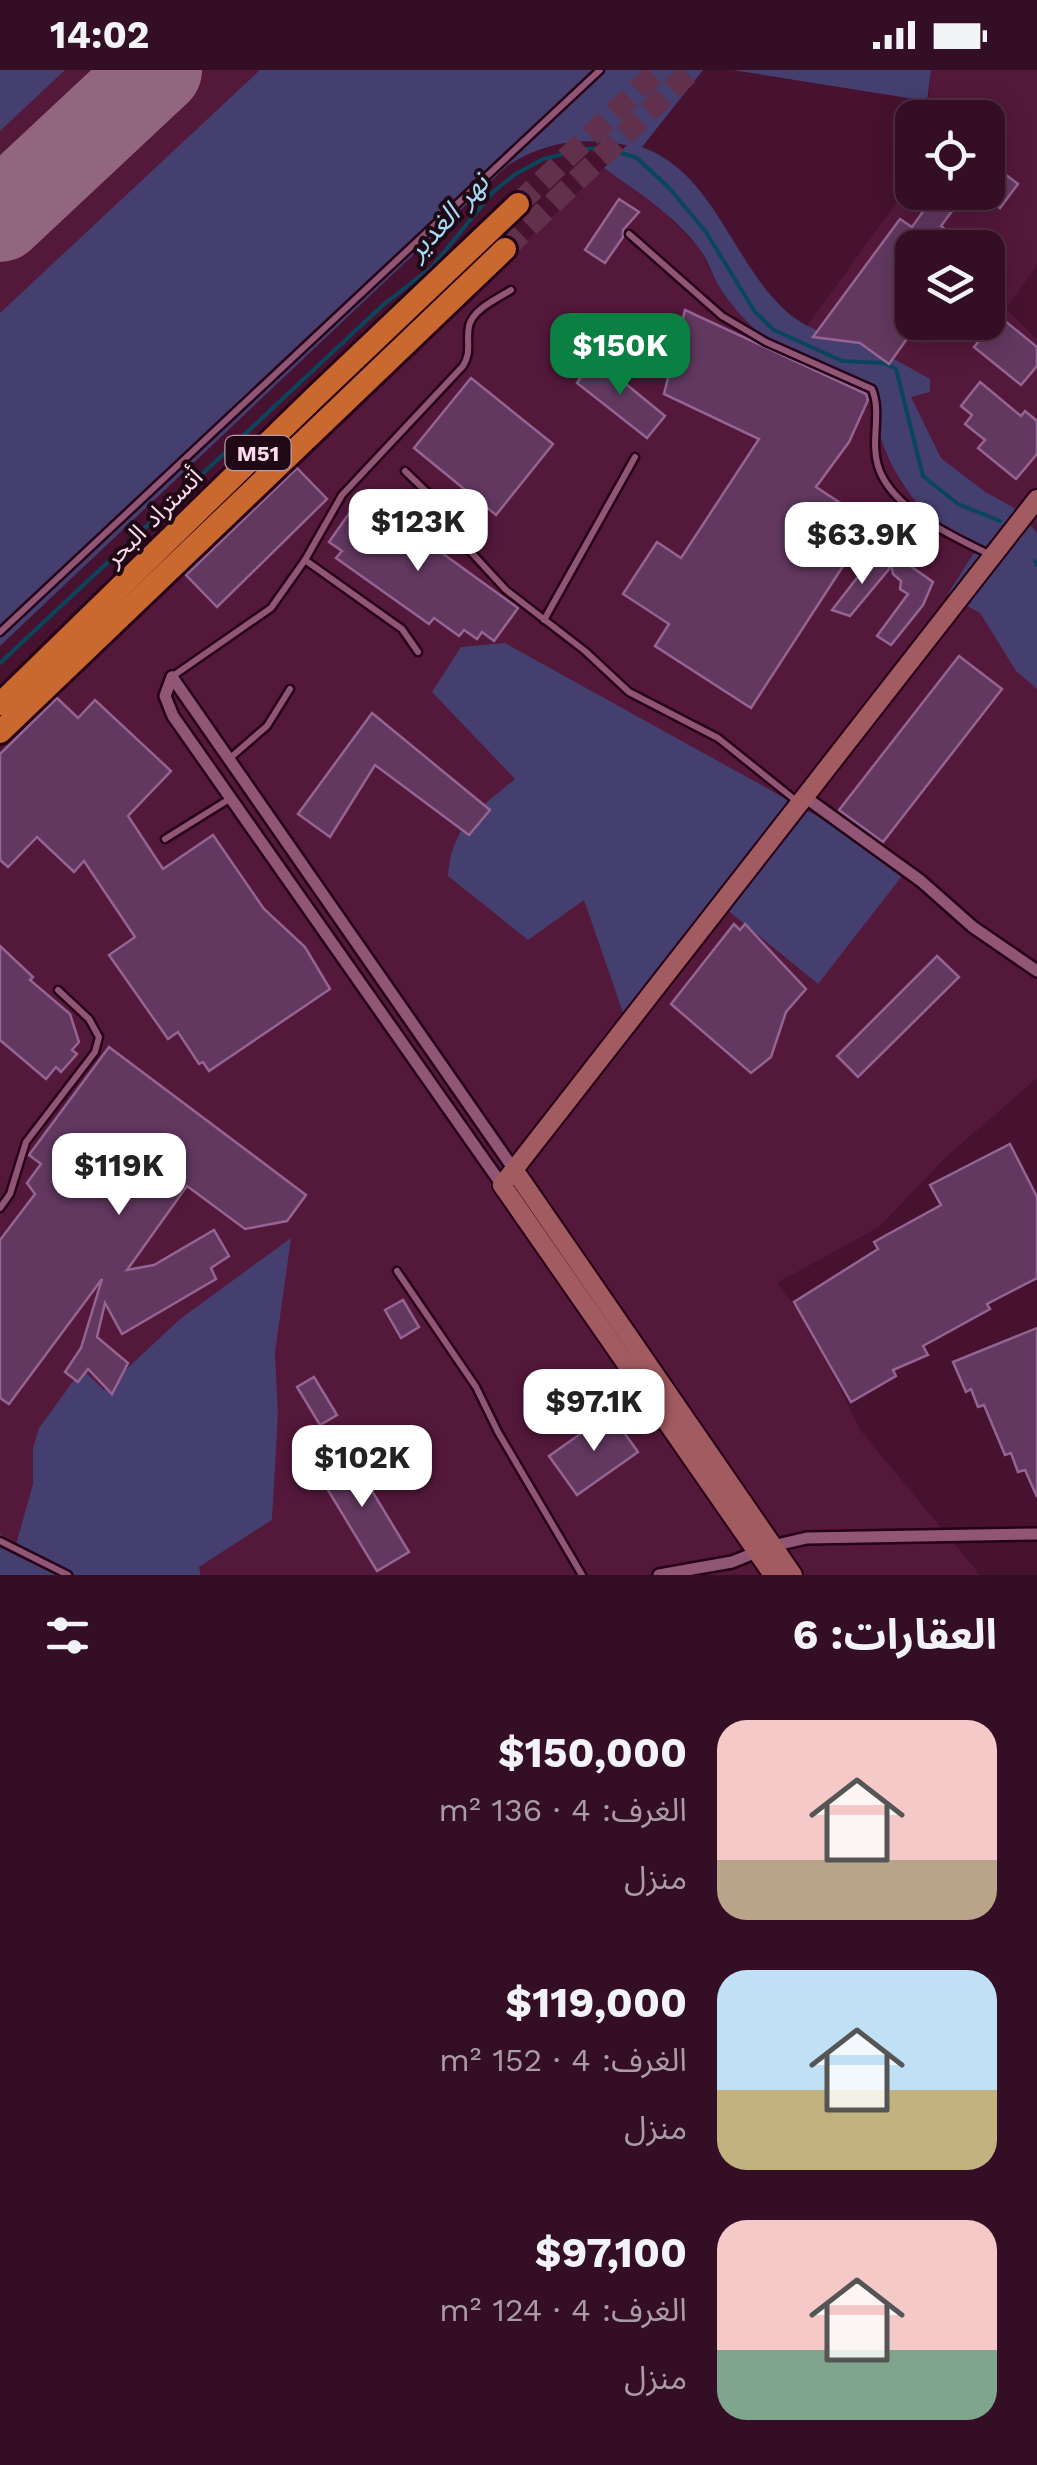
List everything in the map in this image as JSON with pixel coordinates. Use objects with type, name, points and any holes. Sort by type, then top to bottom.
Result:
[{"type":"highway","name":"أتستراد البحر","points":[[0,704],[518,204]]},
{"type":"highway","name":"أتستراد البحر","points":[[0,732],[505,249]]},
{"type":"street","points":[[508,1178],[1035,505]]},
{"type":"street","points":[[172,677],[166,702],[222,786],[361,984],[508,1178]]},
{"type":"street","points":[[172,677],[377,974],[508,1178],[765,1549],[793,1575]]},
{"type":"street","points":[[222,786],[239,777]]},
{"type":"street","points":[[234,803],[254,799]]},
{"type":"street","points":[[803,800],[921,881],[973,927],[1037,971]]},
{"type":"street","points":[[361,984],[377,974]]},
{"type":"street","points":[[659,1575],[732,1562],[765,1549],[832,1536],[1037,1534]]},
{"type":"street","points":[[765,1549],[773,1575]]},
{"type":"lane","points":[[0,632],[600,70]]},
{"type":"lane","points":[[629,234],[722,316],[766,342],[872,389],[878,468],[896,494],[939,530],[992,556]]},
{"type":"lane","points":[[172,677],[271,608],[305,560],[342,496],[463,366],[468,358],[469,327],[476,314],[511,290]]},
{"type":"lane","points":[[544,620],[635,457]]},
{"type":"lane","points":[[405,471],[438,502],[458,538],[506,590],[585,652],[628,692],[718,738],[803,800]]},
{"type":"lane","points":[[305,560],[402,630],[418,652]]},
{"type":"lane","points":[[228,761],[267,726],[290,689]]},
{"type":"lane","points":[[165,840],[234,803]]},
{"type":"lane","points":[[0,1208],[10,1194],[26,1142],[95,1052],[99,1037],[89,1019],[58,990]]},
{"type":"lane","points":[[396,1271],[476,1388],[582,1575]]},
{"type":"lane","points":[[0,1541],[68,1575]]},
{"type":"shaded area","points":[[0,70],[609,70],[0,641]]},
{"type":"shaded area","points":[[0,70],[65,70],[0,131]]},
{"type":"shaded area","points":[[260,70],[703,70],[642,147],[667,160],[705,197],[767,291],[786,311],[804,324],[879,352],[930,379],[930,392],[911,397],[941,458],[984,491],[1018,510],[1037,533],[1037,689],[1016,671],[980,613],[947,595],[975,551],[934,520],[902,483],[881,439],[870,389],[805,364],[750,324],[720,288],[705,257],[688,235],[654,204],[604,168],[627,145],[595,141],[550,146],[507,166],[0,646],[0,313]]},
{"type":"shaded area","points":[[733,70],[931,70],[927,100]]},
{"type":"shaded area","points":[[931,70],[1037,70],[1037,265],[1006,309],[1037,339],[1037,533],[1018,510],[984,491],[941,458],[910,396],[860,344],[833,338],[807,326],[895,204],[895,210],[1005,210],[1005,100],[928,100]]},
{"type":"shaded area","points":[[604,168],[664,212],[700,249],[718,285],[744,318],[811,368],[870,388],[877,428],[901,483],[934,522],[975,551],[947,595],[980,613],[1016,671],[1037,689],[1037,1078],[946,1157],[879,1227],[777,1283],[809,1326],[861,1431],[980,1575],[202,1575],[199,1567],[272,1520],[278,1414],[275,1353],[290,1239],[180,1319],[103,1391],[83,1369],[39,1428],[33,1448],[33,1484],[15,1549],[0,1533],[0,751],[87,651]],"holes":[[[515,779],[908,868],[726,908],[584,900],[467,819]]]},
{"type":"shaded area","points":[[505,643],[909,867],[818,984],[725,908],[629,1030],[584,900],[528,940],[448,876],[461,831],[479,809],[515,779],[432,692],[461,647]]},
{"type":"shaded area","points":[[291,1238],[275,1353],[278,1414],[272,1520],[199,1567],[201,1575],[0,1575],[0,1533],[15,1548],[33,1484],[33,1448],[39,1428],[82,1369],[104,1390],[180,1319]]},
{"type":"building","points":[[1005,174],[1018,184],[1005,201]]},
{"type":"building","points":[[619,199],[639,212],[623,230],[623,237],[605,263],[585,250]]},
{"type":"building","points":[[924,210],[953,210],[941,226],[946,230],[895,230],[895,340],[906,340],[889,364],[860,343],[813,337],[900,219],[912,227]]},
{"type":"building","points":[[685,310],[866,394],[868,400],[849,442],[816,487],[871,523],[751,708],[655,646],[669,624],[623,594],[657,542],[681,558],[759,439],[664,394]]},
{"type":"building","points":[[1005,321],[1037,347],[1037,366],[1021,385],[974,347],[980,340],[1005,340]]},
{"type":"building","points":[[593,357],[665,416],[647,438],[577,383]]},
{"type":"building","points":[[471,378],[553,444],[496,515],[414,448]]},
{"type":"building","points":[[980,382],[1021,416],[1025,411],[1037,421],[1037,454],[1016,479],[978,448],[985,440],[965,424],[972,415],[961,406]]},
{"type":"building","points":[[297,468],[327,499],[217,607],[186,575]]},
{"type":"building","points":[[362,495],[518,608],[494,641],[482,632],[477,639],[464,630],[459,636],[434,618],[429,624],[336,558],[342,551],[329,542]]},
{"type":"building","points":[[888,550],[933,582],[923,605],[891,645],[877,636],[908,594],[900,589],[901,581],[893,574]]},
{"type":"building","points":[[874,556],[890,568],[850,616],[832,610]]},
{"type":"building","points":[[959,656],[1002,689],[883,842],[839,810]]},
{"type":"building","points":[[57,698],[78,718],[95,700],[171,771],[128,816],[163,869],[213,835],[264,909],[305,947],[330,989],[209,1071],[203,1062],[199,1064],[178,1032],[168,1039],[109,955],[135,937],[84,861],[74,872],[37,837],[8,867],[0,860],[0,754]]},
{"type":"building","points":[[372,713],[490,810],[469,835],[375,765],[330,837],[298,814]]},
{"type":"building","points":[[734,924],[740,930],[745,924],[806,989],[786,1012],[771,1057],[751,1073],[671,1004]]},
{"type":"building","points":[[0,946],[33,977],[30,980],[70,1014],[79,1042],[72,1050],[77,1054],[61,1072],[56,1067],[46,1079],[0,1040]]},
{"type":"building","points":[[937,956],[959,977],[858,1077],[837,1056]]},
{"type":"building","points":[[109,1047],[306,1195],[287,1221],[245,1229],[187,1186],[127,1270],[154,1265],[214,1230],[229,1256],[211,1268],[216,1279],[122,1334],[105,1303],[97,1337],[128,1363],[112,1394],[88,1369],[78,1382],[65,1372],[81,1348],[102,1279],[9,1404],[0,1398],[0,1240],[35,1194],[27,1183],[41,1164],[29,1155]]},
{"type":"building","points":[[1010,1144],[1037,1197],[1037,1278],[987,1304],[990,1309],[923,1346],[928,1355],[893,1370],[896,1376],[851,1402],[794,1302],[878,1249],[874,1242],[941,1205],[930,1185]]},
{"type":"building","points":[[403,1300],[419,1327],[401,1338],[385,1310]]},
{"type":"building","points":[[1037,1328],[1037,1497],[1025,1470],[1018,1472],[1011,1453],[1005,1455],[984,1405],[978,1407],[971,1389],[966,1392],[953,1362]]},
{"type":"building","points":[[314,1377],[337,1415],[320,1425],[297,1387]]},
{"type":"building","points":[[610,1413],[638,1452],[577,1495],[549,1456]]},
{"type":"building","points":[[346,1448],[409,1552],[377,1571],[314,1467]]},
{"type":"waterway","name":"نهر الغدير","points":[[0,663],[383,305],[432,267],[492,193],[543,159],[584,149],[606,148],[637,158],[670,189],[706,232],[755,312],[774,330],[842,361],[884,363],[896,369],[923,476],[958,504],[1000,521]]},
{"type":"waterway","name":"نهر الغدير","points":[[1035,561],[1037,565]]},
{"type":"runway","points":[[0,217],[157,70]]},
{"type":"tunnel","points":[[518,204],[659,70]]},
{"type":"tunnel","points":[[505,249],[692,70]]}]
